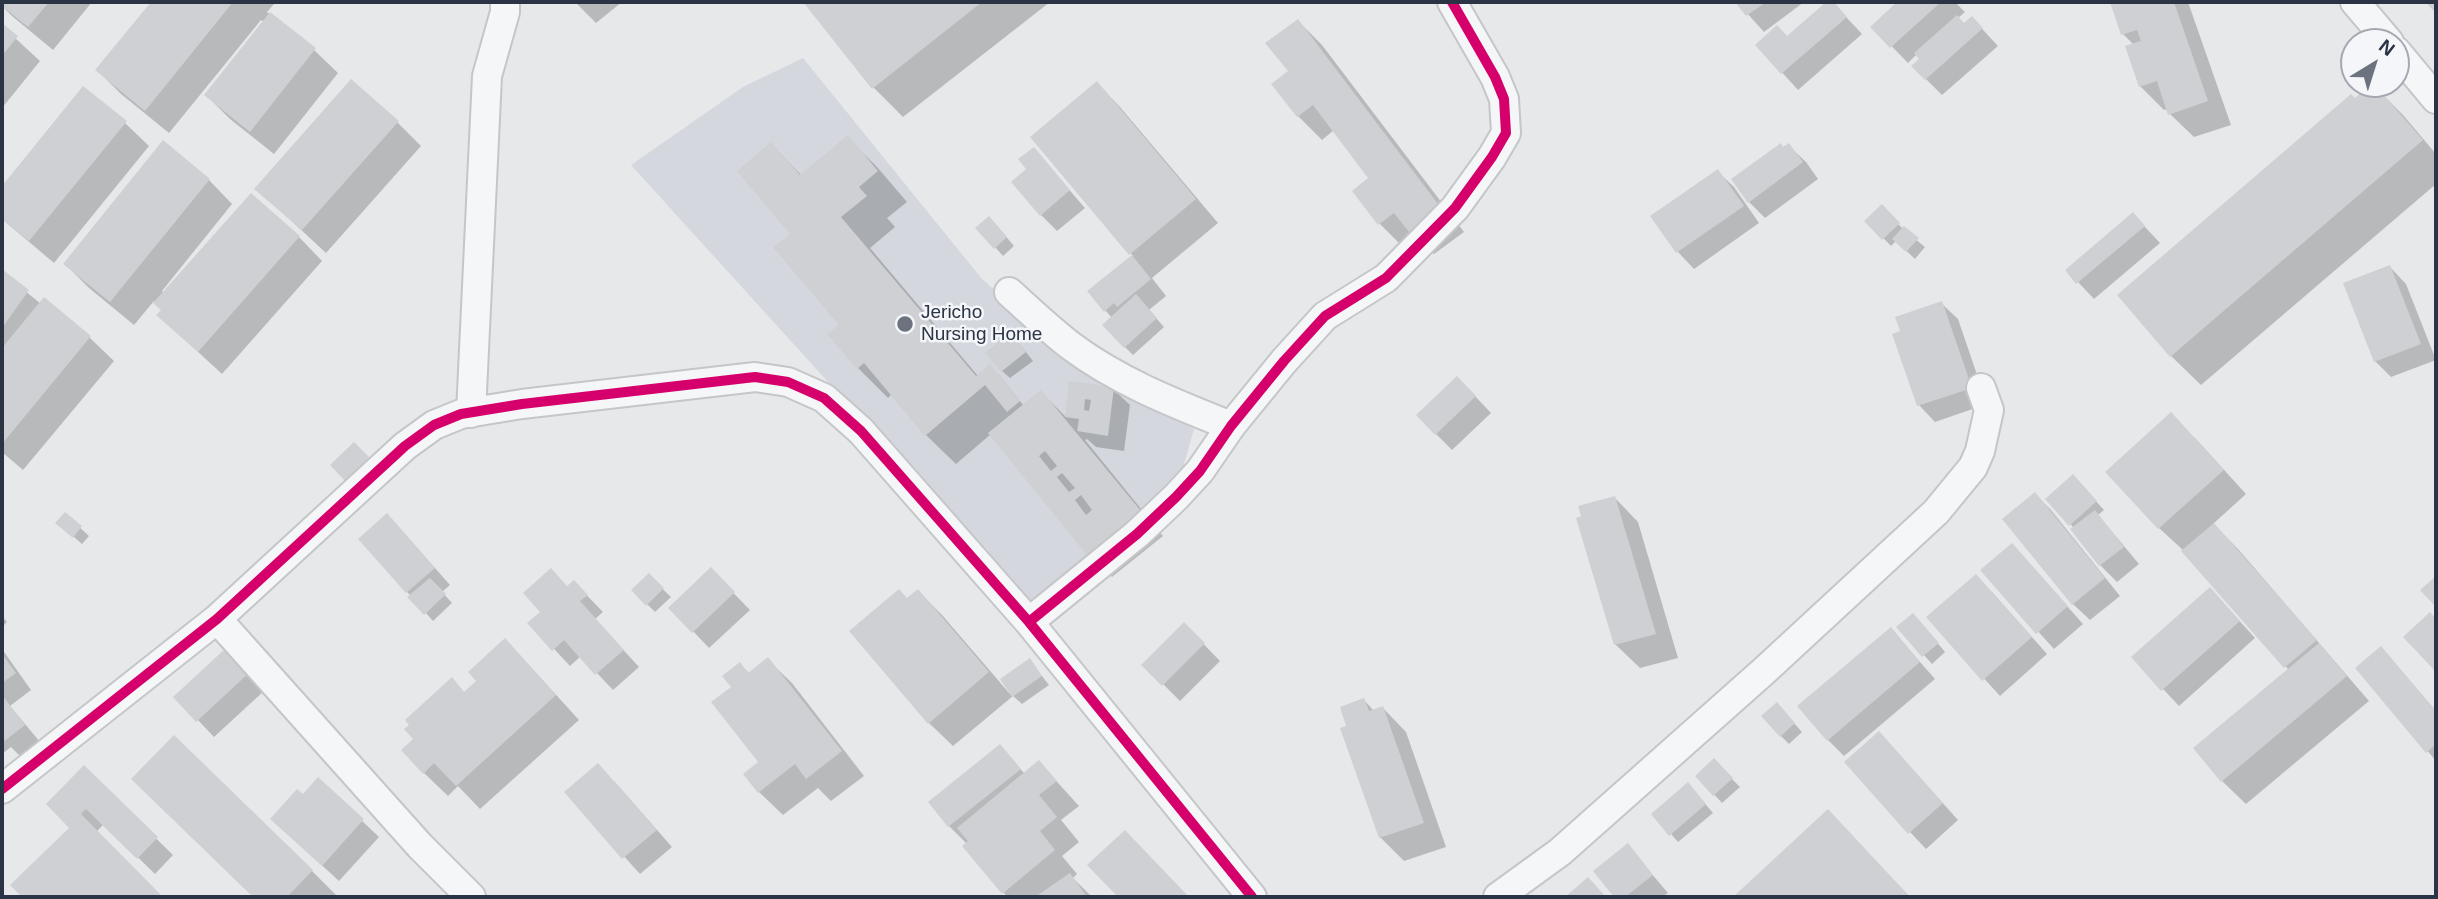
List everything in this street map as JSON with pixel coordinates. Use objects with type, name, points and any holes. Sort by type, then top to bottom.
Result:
[{"type":"street","points":[[471,413],[487,76],[505,12],[505,2]]},
{"type":"street","points":[[1028,622],[1137,534],[1175,497],[1200,471],[1231,426],[1284,361],[1325,316],[1386,278],[1455,208],[1506,133],[1504,99],[1495,77],[1452,2]]},
{"type":"street","points":[[2355,2],[2377,28]]},
{"type":"street","points":[[2410,68],[2436,99]]},
{"type":"street","points":[[1009,292],[1071,346],[1117,375],[1165,400],[1231,426]]},
{"type":"street","points":[[2,789],[216,619],[405,446],[434,425],[471,413],[523,404],[755,377],[788,383],[824,398],[861,431],[1028,622],[1252,897]]},
{"type":"street","points":[[1498,897],[1560,852],[1764,671],[1936,512],[1973,467],[1980,451],[1989,410],[1982,388]]},
{"type":"street","points":[[216,619],[419,846],[471,897]]},
{"type":"shaded area","name":"Jericho Nursing Home","points":[[803,58],[982,279],[1086,370],[1194,429],[1182,471],[1113,545],[1028,602],[631,165],[743,87]]},
{"type":"building","points":[[2,2],[49,2],[28,27],[2,6]]},
{"type":"building","points":[[151,2],[233,2],[145,111],[95,70]]},
{"type":"building","points":[[803,2],[982,2],[872,89]]},
{"type":"building","points":[[1735,2],[1766,2],[1746,16]]},
{"type":"building","points":[[1826,2],[1834,2],[1847,17],[1781,74],[1755,45],[1777,25],[1787,36]]},
{"type":"building","points":[[1897,2],[1941,2],[1890,48],[1870,27]]},
{"type":"building","points":[[2110,2],[2174,2],[2208,101],[2168,115],[2157,81],[2139,87],[2125,46],[2141,41],[2137,30],[2121,35]]},
{"type":"building","points":[[2436,2],[2436,13],[2427,4]]},
{"type":"building","points":[[270,12],[316,48],[250,132],[204,95]]},
{"type":"building","points":[[1957,15],[1964,23],[1972,16],[1983,28],[1925,80],[1911,66],[1919,59],[1914,53]]},
{"type":"building","points":[[1298,19],[1441,208],[1409,232],[1394,213],[1378,225],[1352,191],[1368,178],[1313,105],[1297,117],[1271,84],[1288,71],[1265,43]]},
{"type":"building","points":[[2,23],[18,36],[2,56]]},
{"type":"building","points":[[351,79],[399,121],[302,230],[254,189]]},
{"type":"building","points":[[1097,81],[1196,199],[1129,255],[1030,137]]},
{"type":"building","points":[[83,86],[127,121],[29,241],[2,219],[2,186]]},
{"type":"building","points":[[2346,98],[2386,98],[2423,140],[2170,357],[2117,295]]},
{"type":"building","points":[[848,135],[878,171],[859,187],[867,196],[841,217],[976,376],[990,364],[1020,401],[1007,412],[985,385],[925,436],[864,363],[857,369],[827,334],[839,325],[773,247],[790,234],[737,171],[771,142],[800,175]]},
{"type":"building","points":[[163,140],[210,179],[110,302],[63,264]]},
{"type":"building","points":[[1781,143],[1783,147],[1789,143],[1803,162],[1748,203],[1731,179]]},
{"type":"building","points":[[1034,147],[1070,190],[1040,216],[1011,182],[1026,169],[1018,159]]},
{"type":"building","points":[[1718,169],[1744,206],[1676,253],[1650,216]]},
{"type":"building","points":[[251,193],[300,236],[198,352],[156,315],[161,310],[153,303]]},
{"type":"building","points":[[1882,204],[1900,223],[1882,240],[1864,221]]},
{"type":"building","points":[[2133,212],[2145,226],[2076,284],[2065,270]]},
{"type":"building","points":[[989,216],[1007,237],[994,249],[975,228]]},
{"type":"building","points":[[1904,226],[1919,238],[1906,252],[1892,239]]},
{"type":"building","points":[[1132,255],[1151,279],[1117,307],[1114,303],[1104,312],[1087,291]]},
{"type":"building","points":[[2390,265],[2421,344],[2374,362],[2343,283]]},
{"type":"building","points":[[2,269],[29,290],[2,328]]},
{"type":"building","points":[[1136,294],[1157,318],[1124,348],[1102,325]]},
{"type":"building","points":[[44,297],[91,336],[2,444],[2,348]]},
{"type":"building","points":[[1942,301],[1972,388],[1917,406],[1892,334],[1900,331],[1895,317]]},
{"type":"building","points":[[1010,332],[1026,352],[1001,372],[985,353]]},
{"type":"building","points":[[1457,376],[1476,396],[1435,435],[1416,415]]},
{"type":"building","points":[[1069,381],[1114,387],[1108,436],[1077,431],[1079,419],[1065,417]],"holes":[[[1085,399],[1091,400],[1089,411],[1084,410]]]},
{"type":"building","points":[[1041,390],[1141,511],[1087,555],[988,433]],"holes":[[[1045,451],[1057,466],[1051,471],[1039,456]],[[1062,473],[1075,488],[1069,492],[1057,477]],[[1081,495],[1092,510],[1086,515],[1075,500]]]},
{"type":"building","points":[[2171,412],[2224,470],[2158,529],[2105,472]]},
{"type":"building","points":[[354,442],[371,459],[347,483],[330,465]]},
{"type":"building","points":[[2073,474],[2097,501],[2069,526],[2045,499]]},
{"type":"building","points":[[2035,492],[2105,578],[2072,605],[2002,519]]},
{"type":"building","points":[[1615,496],[1656,634],[1614,645],[1576,518],[1581,516],[1578,506]]},
{"type":"building","points":[[2095,510],[2124,547],[2099,566],[2070,529]]},
{"type":"building","points":[[65,512],[82,526],[73,538],[55,523]]},
{"type":"building","points":[[387,513],[435,568],[406,593],[358,539]]},
{"type":"building","points":[[2214,523],[2317,640],[2284,668],[2181,551]]},
{"type":"building","points":[[2012,543],[2068,606],[2036,634],[1980,570]]},
{"type":"building","points":[[711,567],[735,592],[692,633],[668,608]]},
{"type":"building","points":[[551,568],[567,586],[574,580],[588,595],[580,601],[624,650],[595,675],[564,640],[552,651],[527,623],[540,612],[523,593]]},
{"type":"building","points":[[649,573],[664,588],[646,606],[631,590]]},
{"type":"building","points":[[1976,574],[2032,637],[1982,681],[1926,617]]},
{"type":"building","points":[[2436,576],[2436,607],[2420,590]]},
{"type":"building","points":[[430,578],[446,594],[424,615],[407,597]]},
{"type":"building","points":[[2210,587],[2240,621],[2161,691],[2131,657]]},
{"type":"building","points":[[899,589],[907,598],[918,589],[989,672],[928,724],[849,631]]},
{"type":"building","points":[[2430,612],[2436,619],[2436,672],[2403,637]]},
{"type":"building","points":[[1913,613],[1939,643],[1922,657],[1896,627]]},
{"type":"building","points":[[1184,622],[1205,643],[1162,686],[1141,665]]},
{"type":"building","points":[[1891,627],[1920,662],[1827,741],[1797,706]]},
{"type":"building","points":[[505,638],[556,695],[456,786],[434,763],[423,774],[401,750],[413,739],[404,729],[409,725],[405,720],[452,677],[464,692],[476,681],[468,672]]},
{"type":"building","points":[[2319,643],[2347,676],[2221,782],[2193,748]]},
{"type":"building","points":[[2381,646],[2436,711],[2436,744],[2426,753],[2355,668]]},
{"type":"building","points":[[226,648],[250,672],[196,722],[173,697]]},
{"type":"building","points":[[2,654],[16,673],[2,683]]},
{"type":"building","points":[[768,657],[842,751],[806,779],[795,764],[758,793],[743,774],[758,762],[711,702],[731,687],[722,676],[740,662],[748,673]]},
{"type":"building","points":[[1030,658],[1042,676],[1012,697],[1000,679]]},
{"type":"building","points":[[2,695],[25,725],[3,742],[2,740]]},
{"type":"building","points":[[1364,698],[1369,711],[1383,706],[1424,823],[1379,838],[1340,728],[1346,726],[1340,707]]},
{"type":"building","points":[[1777,702],[1795,723],[1780,737],[1761,716]]},
{"type":"building","points":[[1879,731],[1943,803],[1908,834],[1844,762]]},
{"type":"building","points":[[174,735],[313,870],[287,897],[253,897],[131,779]]},
{"type":"building","points":[[1000,744],[1021,769],[948,827],[928,802]]},
{"type":"building","points":[[1714,758],[1733,778],[1713,796],[1695,776]]},
{"type":"building","points":[[1039,760],[1057,781],[1039,795],[1057,817],[1040,831],[1055,850],[1002,894],[962,846],[968,841],[957,828]]},
{"type":"building","points":[[598,763],[657,830],[622,859],[564,792]]},
{"type":"building","points":[[84,765],[158,837],[137,859],[86,809],[81,814],[163,897],[22,897],[10,885],[69,828],[46,804]]},
{"type":"building","points":[[318,777],[364,819],[322,866],[270,819],[297,789],[303,794]]},
{"type":"building","points":[[1688,782],[1706,804],[1669,836],[1651,814]]},
{"type":"building","points":[[1828,809],[1910,897],[1733,897]]},
{"type":"building","points":[[1125,830],[1189,897],[1118,897],[1087,865]]},
{"type":"building","points":[[1628,843],[1653,875],[1625,897],[1614,897],[1593,871]]},
{"type":"building","points":[[1070,873],[1087,897],[1035,897]]},
{"type":"building","points":[[1588,877],[1606,897],[1565,897]]},
{"type":"cycle path","points":[[1029,622],[1137,534],[1176,497],[1200,471],[1231,426],[1284,361],[1325,316],[1386,278],[1455,208],[1492,157],[1506,133],[1504,99],[1495,77],[1452,2]]},
{"type":"cycle path","points":[[2,789],[217,619],[405,446],[434,425],[461,414],[522,404],[755,377],[788,382],[824,398],[861,431],[1029,622],[1252,897]]},
{"type":"place","name":"Jericho Nursing Home","points":[[905,324]]}]
